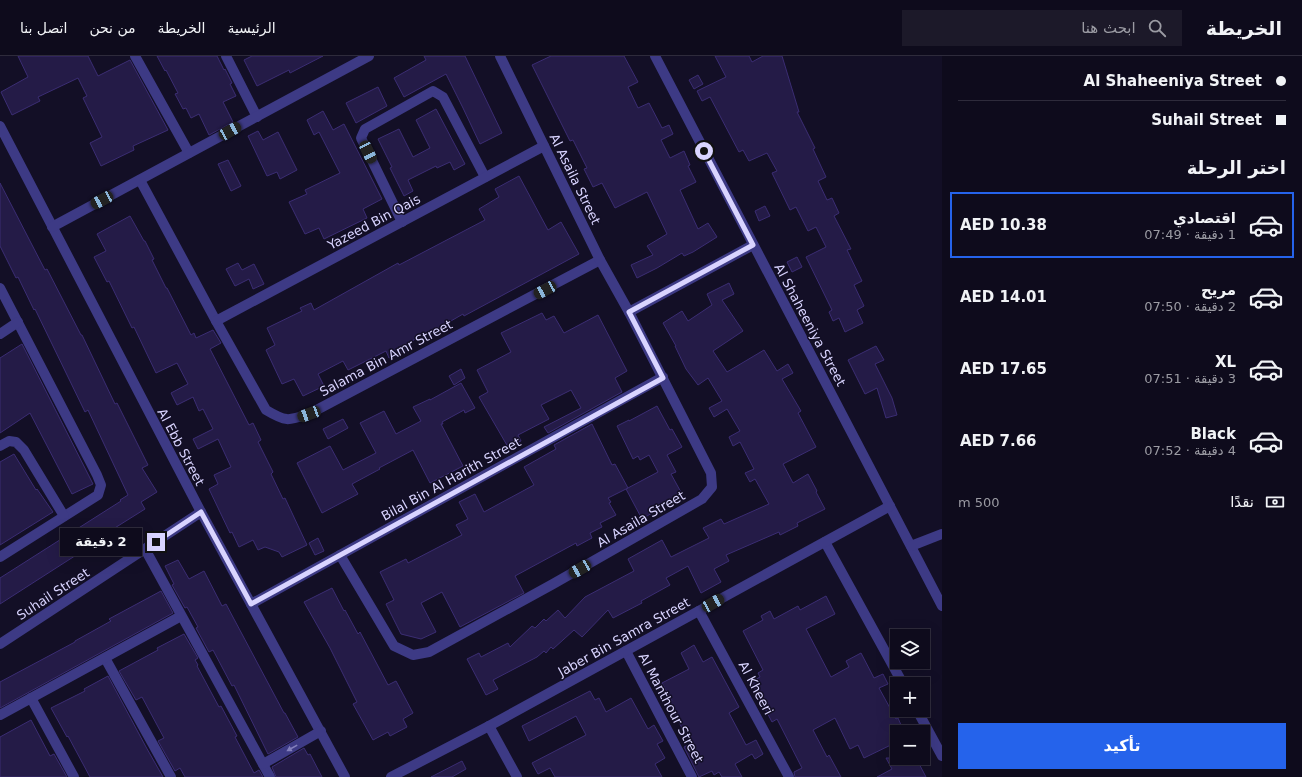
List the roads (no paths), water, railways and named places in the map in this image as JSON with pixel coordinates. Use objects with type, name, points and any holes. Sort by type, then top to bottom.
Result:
[{"type":"street","points":[[135,56],[189,153]]},
{"type":"street","points":[[226,56],[257,117]]},
{"type":"street","points":[[52,227],[369,56]]},
{"type":"street","name":"Al Asaila Street","points":[[340,555],[394,646],[413,655],[430,652],[702,499],[712,487],[711,473],[629,312],[600,260],[500,56]]},
{"type":"street","name":"Al Shaheeniya Street","points":[[655,56],[942,606]]},
{"type":"street","points":[[402,222],[361,138],[365,129],[433,91],[443,97],[485,177]]},
{"type":"street","name":"Al Ebb Street","points":[[0,126],[4,144],[52,227],[201,512],[321,731],[341,776]]},
{"type":"street","name":"Yazeed Bin Qais","points":[[216,321],[544,146]]},
{"type":"street","name":"Salama Bin Amr Street","points":[[140,180],[266,410],[278,417],[291,420],[309,414],[600,260]]},
{"type":"street","points":[[629,312],[753,245]]},
{"type":"street","points":[[0,288],[101,485],[98,495],[0,557]]},
{"type":"street","points":[[0,334],[18,322]]},
{"type":"street","name":"Bilal Bin Al Harith Street","points":[[251,604],[663,378]]},
{"type":"street","points":[[0,446],[9,441],[16,442],[24,450],[64,516]]},
{"type":"street","name":"Jaber Bin Samra Street","points":[[391,777],[489,726],[890,506]]},
{"type":"street","name":"Suhail Street","points":[[0,644],[201,512]]},
{"type":"street","points":[[911,546],[942,534]]},
{"type":"street","points":[[825,542],[899,677]]},
{"type":"street","points":[[145,549],[270,777]]},
{"type":"street","name":"Al Kheeri","points":[[699,611],[789,777]]},
{"type":"street","points":[[0,716],[182,616]]},
{"type":"street","name":"Al Manthour Street","points":[[626,651],[692,777]]},
{"type":"street","points":[[105,658],[171,777]]},
{"type":"street","points":[[31,698],[74,777]]},
{"type":"street","points":[[921,717],[942,756]]},
{"type":"street","points":[[489,726],[517,777]]},
{"type":"street","points":[[263,764],[321,731]]}]
